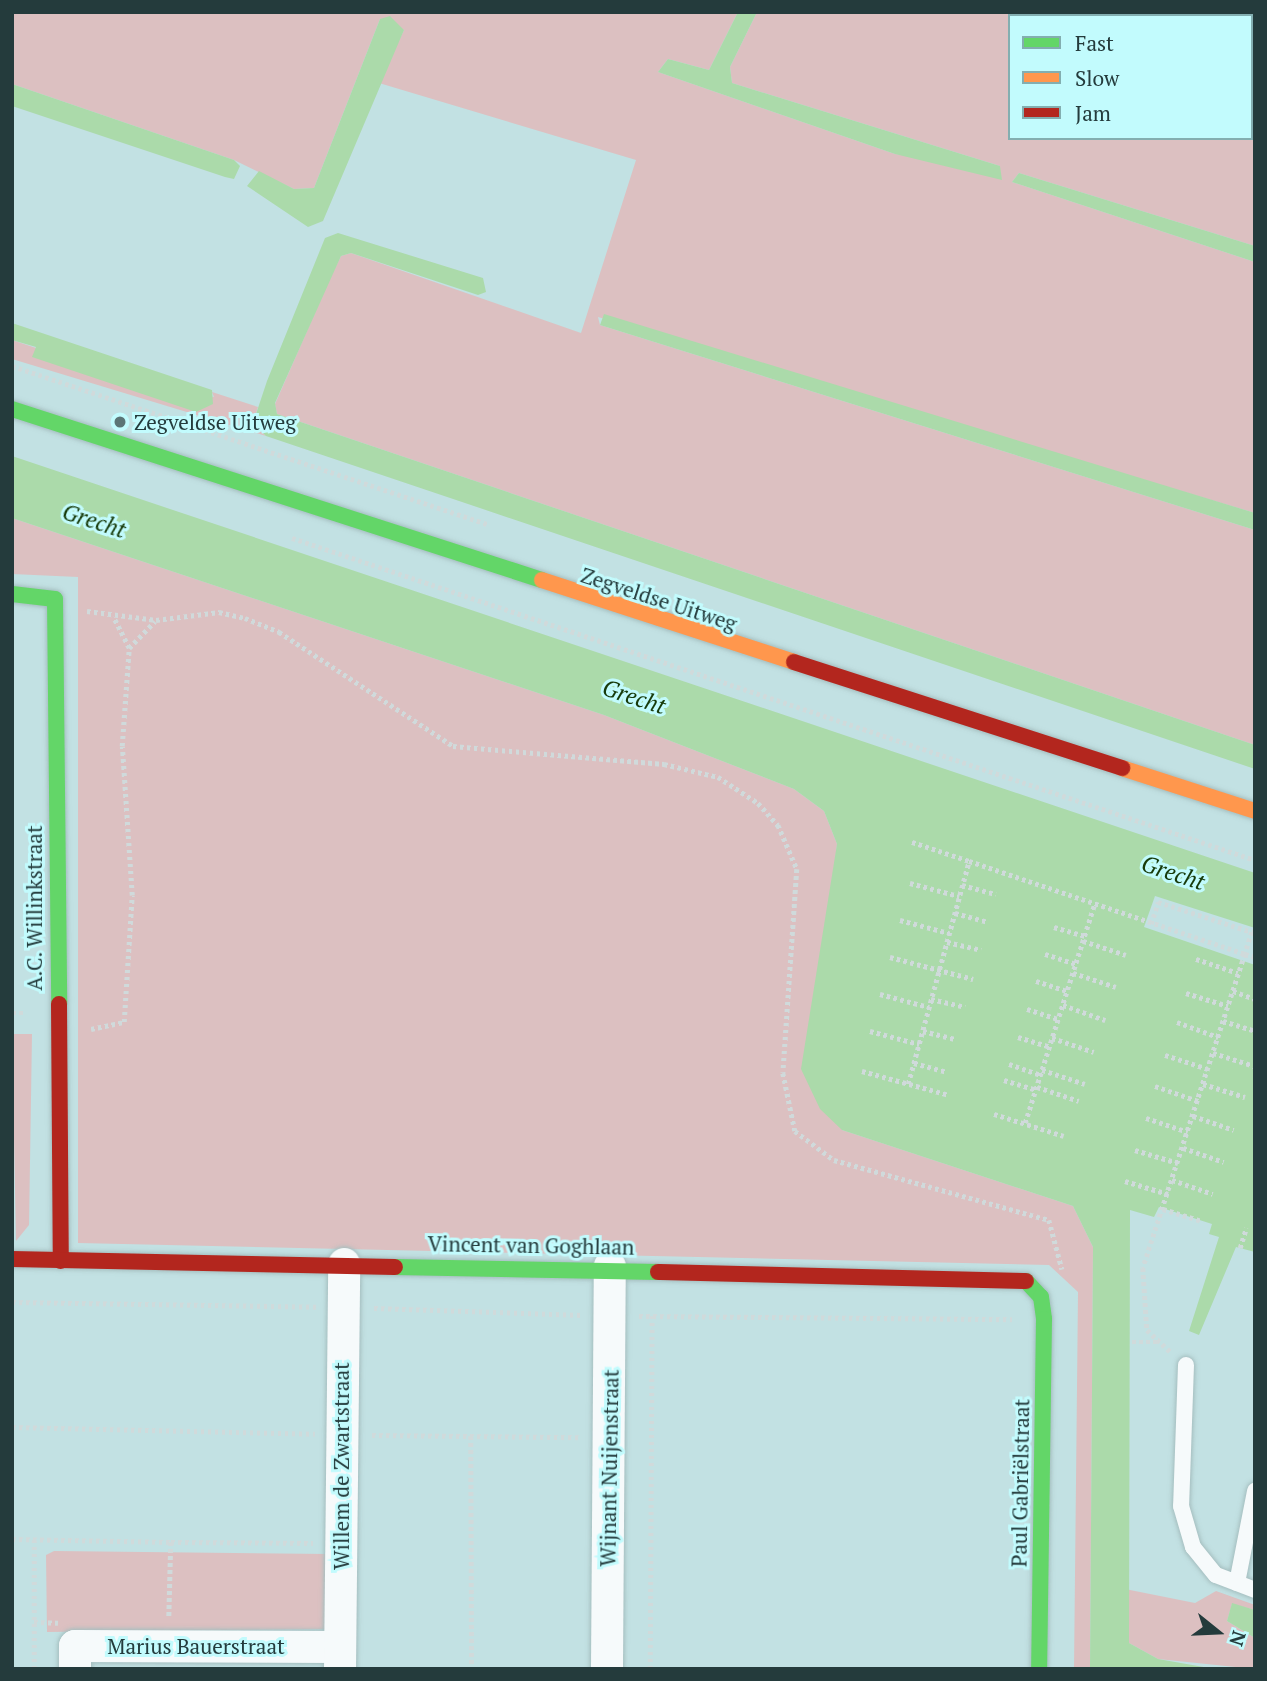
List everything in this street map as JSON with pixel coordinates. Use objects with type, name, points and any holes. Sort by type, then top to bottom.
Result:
[{"type":"street","name":"Zegveldse Uitweg","points":[[12,409],[1255,811]]},
{"type":"street","points":[[12,593],[55,599],[54,607]]},
{"type":"street","name":"A.C. Willinkstraat","points":[[54,607],[56,1037],[61,1261]]},
{"type":"street","name":"Vincent van Goghlaan","points":[[12,1259],[610,1266],[1024,1279],[1041,1297]]},
{"type":"street","name":"Willem de Zwartstraat","points":[[340,1658],[344,1264]]},
{"type":"street","name":"Wijnant Nuijenstraat","points":[[607,1669],[610,1266]]},
{"type":"street","name":"Paul Gabriëlstraat","points":[[1039,1669],[1044,1319],[1041,1297]]},
{"type":"street","name":"Marius Bauerstraat","points":[[75,1669],[75,1646],[167,1646],[340,1658]]},
{"type":"lane","points":[[1186,1365],[1181,1506],[1193,1547],[1216,1575],[1255,1590]]},
{"type":"lane","points":[[1237,1583],[1255,1491]]},
{"type":"path","points":[[283,535],[1255,860]]},
{"type":"path","points":[[54,607],[113,617],[156,620],[219,612],[264,625],[453,746],[676,766],[718,777],[758,803],[778,825],[797,869],[783,1073],[795,1131],[834,1160],[1049,1220],[1062,1255],[1062,1289],[1041,1297]]},
{"type":"path","points":[[56,1037],[124,1022],[132,895],[122,746],[129,648],[113,617]]},
{"type":"path","points":[[129,648],[156,620]]},
{"type":"path","points":[[912,842],[1094,906],[1255,957]]},
{"type":"path","points":[[908,1084],[969,861]]},
{"type":"path","points":[[909,883],[959,896]]},
{"type":"path","points":[[962,885],[996,894]]},
{"type":"path","points":[[1151,924],[1158,902],[1253,932],[1143,1268],[1147,1330],[1186,1365]]},
{"type":"path","points":[[1025,1123],[1094,906]]},
{"type":"path","points":[[955,913],[988,922]]},
{"type":"path","points":[[900,920],[949,933]]},
{"type":"path","points":[[1054,927],[1126,955]]},
{"type":"path","points":[[947,942],[981,950]]},
{"type":"path","points":[[1045,954],[1076,964]]},
{"type":"path","points":[[890,957],[973,979]]},
{"type":"path","points":[[1196,959],[1238,973]]},
{"type":"path","points":[[1073,973],[1116,987]]},
{"type":"path","points":[[1036,982],[1067,991]]},
{"type":"path","points":[[1233,991],[1255,999]]},
{"type":"path","points":[[1186,993],[1228,1006]]},
{"type":"path","points":[[880,994],[929,1007]]},
{"type":"path","points":[[931,999],[965,1007]]},
{"type":"path","points":[[1063,1005],[1105,1020]]},
{"type":"path","points":[[1027,1009],[1058,1019]]},
{"type":"path","points":[[1223,1021],[1255,1031]]},
{"type":"path","points":[[1177,1022],[1218,1037]]},
{"type":"path","points":[[870,1031],[919,1044]]},
{"type":"path","points":[[923,1031],[956,1039]]},
{"type":"path","points":[[1018,1037],[1050,1047]]},
{"type":"path","points":[[1052,1038],[1094,1052]]},
{"type":"path","points":[[1213,1054],[1254,1066]]},
{"type":"path","points":[[1165,1055],[1208,1069]]},
{"type":"path","points":[[914,1063],[947,1072]]},
{"type":"path","points":[[1009,1064],[1085,1084]]},
{"type":"path","points":[[862,1071],[949,1095]]},
{"type":"path","points":[[1004,1080],[1079,1101]]},
{"type":"path","points":[[1203,1084],[1245,1097]]},
{"type":"path","points":[[1155,1086],[1198,1101]]},
{"type":"path","points":[[994,1114],[1064,1136]]},
{"type":"path","points":[[1193,1116],[1234,1129]]},
{"type":"path","points":[[1146,1118],[1188,1132]]},
{"type":"path","points":[[1183,1148],[1224,1162]]},
{"type":"path","points":[[1135,1150],[1178,1163]]},
{"type":"path","points":[[1172,1180],[1213,1194]]},
{"type":"path","points":[[1125,1181],[1168,1194]]},
{"type":"path","points":[[1163,1209],[1202,1221]]},
{"type":"path","points":[[1240,1248],[1246,1228]]},
{"type":"path","points":[[12,1302],[342,1307],[611,1316],[1044,1319]]},
{"type":"path","points":[[650,1669],[652,1316]]},
{"type":"path","points":[[1132,1342],[1160,1342]]},
{"type":"path","points":[[471,1436],[472,1669]]},
{"type":"path","points":[[12,1539],[341,1543]]},
{"type":"path","points":[[34,1539],[34,1669]]},
{"type":"path","points":[[167,1646],[171,1542]]},
{"type":"shaded area","points":[[12,12],[738,12],[709,70],[668,59],[658,72],[895,154],[1000,166],[732,83],[730,67],[757,12],[1255,12],[1255,246],[1019,173],[1012,182],[1255,262],[1255,513],[598,317],[600,325],[1255,530],[1255,745],[277,414],[275,404],[332,274],[341,256],[351,253],[581,333],[636,160],[379,83],[404,30],[380,19],[314,188],[294,189],[234,160],[12,84]]},
{"type":"shaded area","points":[[12,340],[36,348],[33,357],[214,397],[212,392],[258,407],[253,423],[266,436],[12,359]]},
{"type":"shaded area","points":[[12,518],[604,715],[794,789],[824,811],[837,844],[829,918],[842,1130],[1073,1206],[1093,1247],[1090,1669],[1074,1669],[1078,1292],[1049,1265],[78,1243],[78,577],[12,574]]},
{"type":"shaded area","points":[[12,1034],[32,1034],[29,1225],[16,1241]]},
{"type":"shaded area","points":[[54,1551],[330,1554],[329,1629],[47,1632],[46,1555]]},
{"type":"shaded area","points":[[1125,1589],[1195,1603],[1216,1591],[1255,1605],[1255,1610],[1232,1604],[1227,1621],[1255,1638],[1255,1669],[1158,1659],[1129,1643]]},
{"type":"water","points":[[738,12],[757,12],[730,67],[732,83],[1000,166],[1002,180],[895,154],[658,72],[668,59],[709,70]]},
{"type":"water","points":[[390,16],[404,30],[323,221],[308,227],[247,186],[259,171],[294,189],[314,188],[380,19]]},
{"type":"water","points":[[12,84],[234,160],[240,166],[234,179],[225,177],[12,106]]},
{"type":"water","points":[[1019,173],[1255,246],[1255,262],[1012,182]]},
{"type":"water","points":[[338,233],[483,278],[486,292],[478,295],[351,253],[341,256],[275,403],[277,414],[1255,745],[1255,769],[266,436],[253,423],[267,381],[325,238]]},
{"type":"water","points":[[604,314],[1255,513],[1255,530],[600,325]]},
{"type":"water","points":[[12,323],[212,390],[213,404],[196,412],[32,357],[36,347],[12,340]]},
{"type":"water","name":"Grecht","points":[[12,456],[1255,873],[1255,1252],[1236,1247],[1199,1335],[1189,1331],[1219,1237],[1209,1234],[1212,1224],[1159,1207],[1154,1217],[1130,1210],[1129,1643],[1158,1659],[1215,1669],[1090,1669],[1093,1247],[1073,1206],[842,1130],[820,1109],[801,1069],[837,844],[824,811],[794,789],[604,715],[12,518]]},
{"type":"water","points":[[1232,1603],[1255,1610],[1255,1638],[1227,1621]]},
{"type":"pier","points":[[1155,896],[1255,928],[1255,965],[1144,927]]},
{"type":"traffic: fast","points":[[12,409],[542,580]]},
{"type":"traffic: fast","points":[[12,594],[55,599],[59,1004]]},
{"type":"traffic: fast","points":[[395,1267],[658,1272]]},
{"type":"traffic: fast","points":[[1026,1281],[1041,1297],[1044,1319],[1039,1669]]},
{"type":"traffic: slow","points":[[542,580],[794,662]]},
{"type":"traffic: slow","points":[[1122,768],[1255,811]]},
{"type":"traffic: jam","points":[[794,662],[1122,768]]},
{"type":"traffic: jam","points":[[59,1004],[61,1261]]},
{"type":"traffic: jam","points":[[12,1259],[395,1267]]},
{"type":"traffic: jam","points":[[658,1272],[1026,1281]]},
{"type":"place","name":"Zegveldse Uitweg","points":[[120,422]]}]
